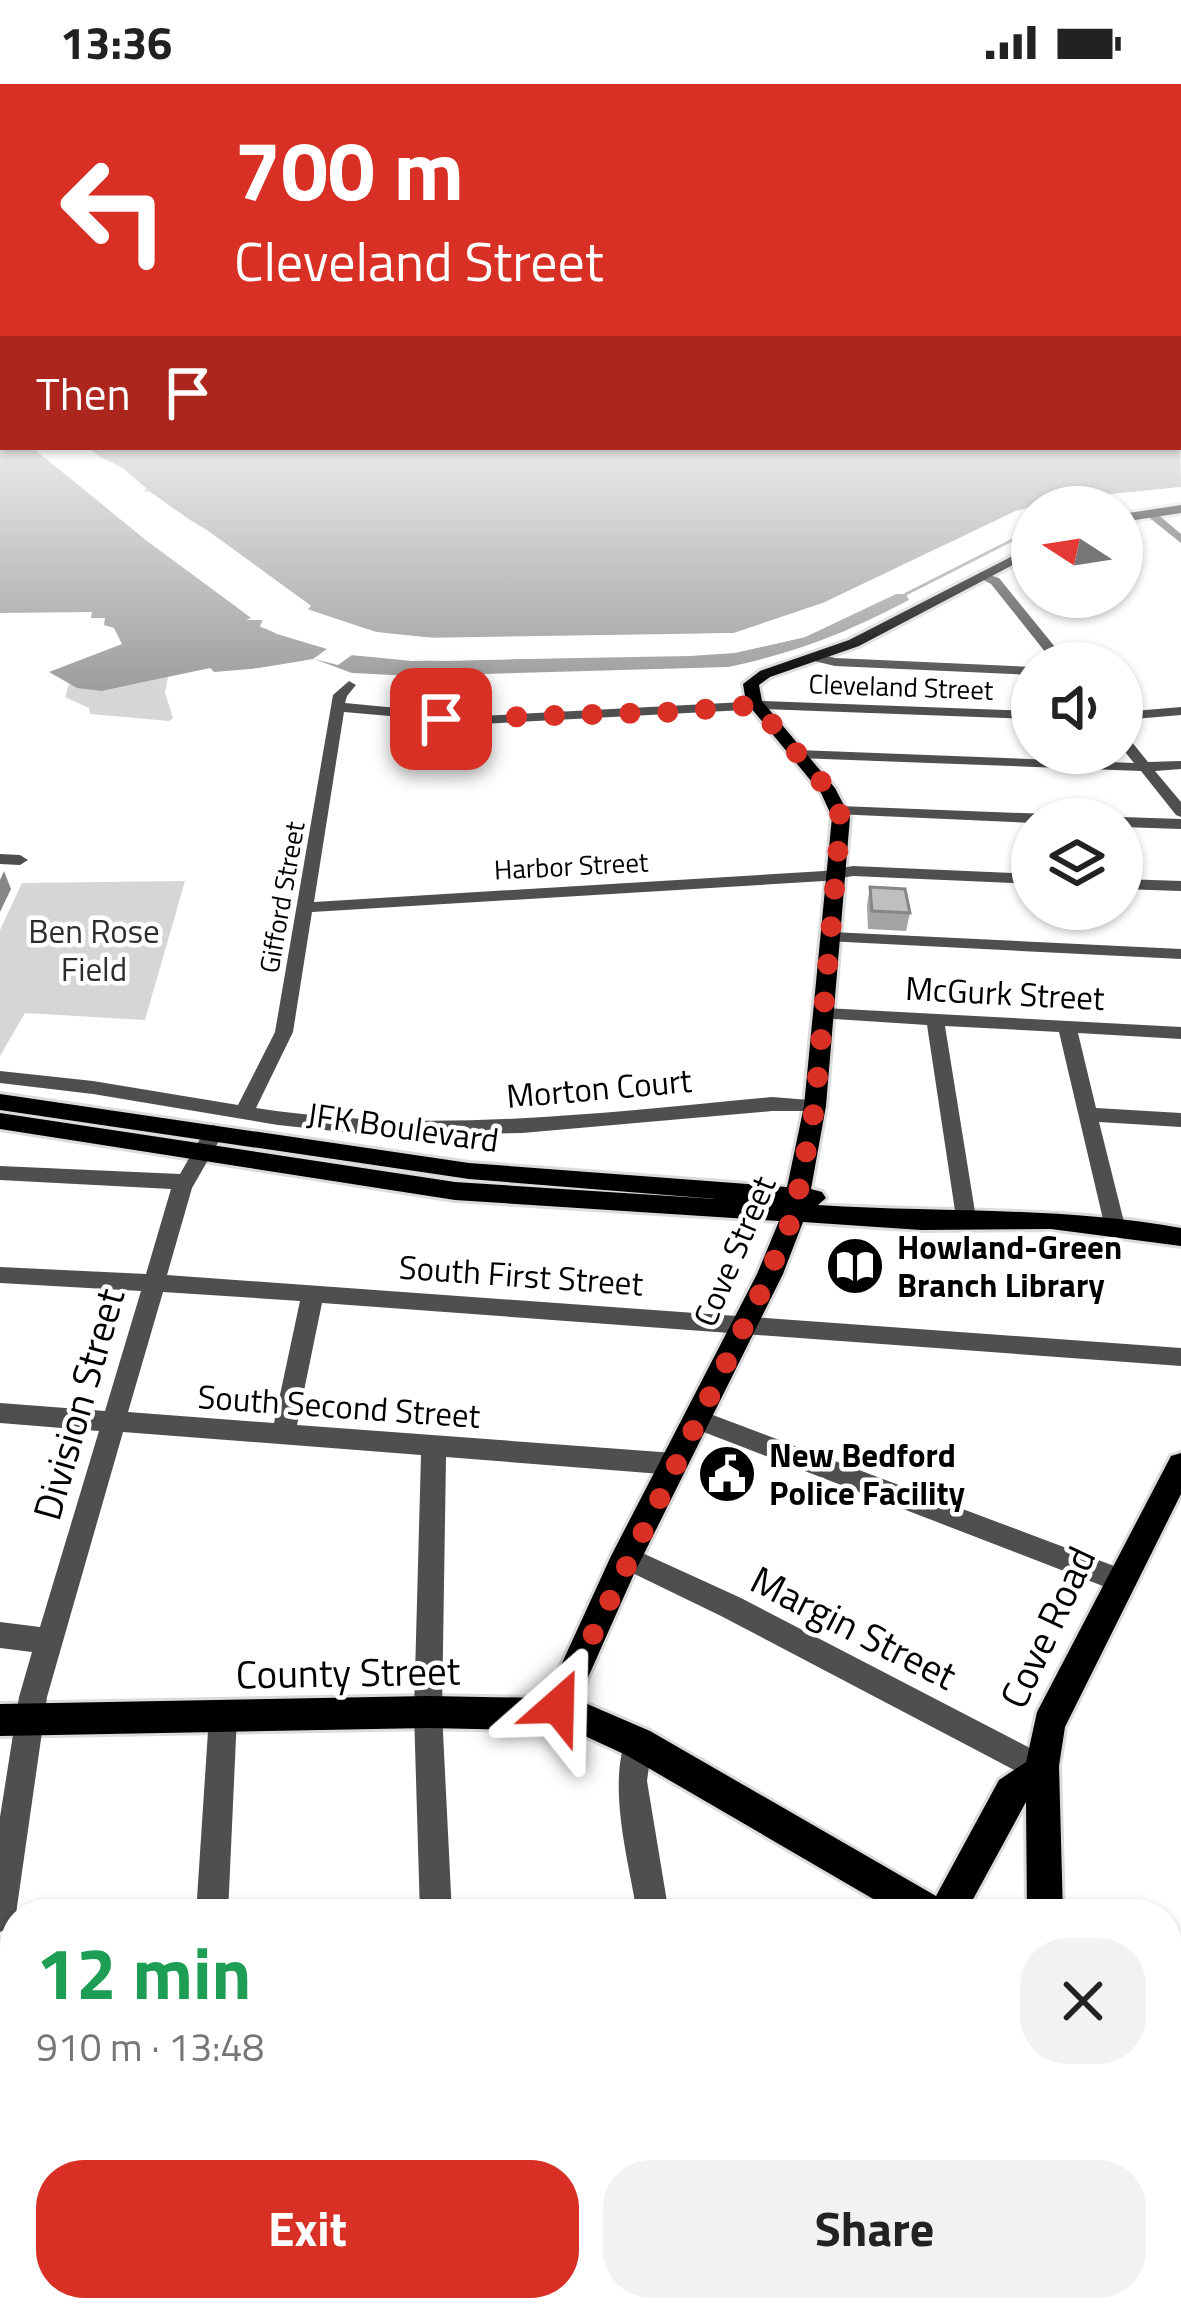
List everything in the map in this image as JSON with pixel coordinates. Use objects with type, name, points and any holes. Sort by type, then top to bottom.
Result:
[{"type":"main road","points":[[1143,514],[1181,509]]},
{"type":"main road","points":[[840,811],[756,705],[750,688],[765,674],[854,643],[1011,561]]},
{"type":"main road","name":"Cove Street","points":[[556,1713],[626,1558],[745,1325],[796,1206],[815,1106],[840,811]]},
{"type":"main road","name":"JFK Boulevard","points":[[0,1102],[505,1197],[796,1206],[921,1221],[965,1218],[1123,1226]]},
{"type":"main road","name":"JFK Boulevard","points":[[0,1121],[208,1142]]},
{"type":"main road","points":[[1123,1226],[1181,1222]]},
{"type":"main road","points":[[1123,1226],[1181,1237]]},
{"type":"main road","name":"Cove Road","points":[[1045,1899],[1042,1770],[1059,1696],[1120,1581],[1173,1497],[1181,1465]]},
{"type":"main road","name":"County Street","points":[[15,1720],[428,1712],[556,1713],[584,1718],[638,1743],[907,1899]]},
{"type":"main road","points":[[954,1899],[1011,1792],[1042,1770]]},
{"type":"street","points":[[1150,513],[1181,540]]},
{"type":"street","points":[[984,575],[995,581],[1044,642]]},
{"type":"street","points":[[815,657],[835,662],[1011,670]]},
{"type":"street","name":"Gifford Street","points":[[244,1112],[284,1032],[339,707],[349,685]]},
{"type":"street","name":"Cleveland Street","points":[[339,707],[481,720],[756,705],[1011,714]]},
{"type":"street","points":[[1143,714],[1181,711]]},
{"type":"street","points":[[798,754],[1181,765]]},
{"type":"street","points":[[1143,765],[1181,812]]},
{"type":"street","points":[[840,811],[1011,818]]},
{"type":"street","points":[[1143,823],[1181,824]]},
{"type":"street","points":[[0,860],[20,860]]},
{"type":"street","name":"Harbor Street","points":[[306,907],[838,873],[1011,878]]},
{"type":"street","points":[[1143,885],[1181,886]]},
{"type":"street","points":[[832,937],[1181,954]]},
{"type":"street","name":"McGurk Street","points":[[825,1014],[1181,1033]]},
{"type":"street","points":[[935,1019],[965,1218]]},
{"type":"street","points":[[1067,1027],[1123,1226]]},
{"type":"street","name":"Morton Court","points":[[0,1077],[338,1126],[432,1129],[772,1104],[815,1106]]},
{"type":"street","points":[[1088,1114],[1181,1120]]},
{"type":"street","name":"Division Street","points":[[1,1899],[15,1720],[50,1641],[184,1182],[208,1142]]},
{"type":"street","points":[[0,1173],[184,1182]]},
{"type":"street","name":"South First Street","points":[[0,1275],[314,1293],[1181,1357]]},
{"type":"street","points":[[284,1436],[314,1293]]},
{"type":"street","name":"South Second Street","points":[[0,1413],[674,1464]]},
{"type":"street","points":[[698,1419],[1120,1581]]},
{"type":"street","points":[[434,1447],[428,1712],[435,1899]]},
{"type":"street","name":"Margin Street","points":[[626,1558],[719,1601],[1042,1770]]},
{"type":"street","points":[[0,1635],[50,1641]]},
{"type":"street","points":[[213,1899],[223,1716]]},
{"type":"street","points":[[638,1743],[632,1781],[651,1899]]},
{"type":"green space","points":[[168,677],[165,693],[173,718],[169,721],[90,714],[89,708],[65,697],[69,684],[102,691]]},
{"type":"green space","name":"Ben Rose Field","points":[[185,881],[145,1020],[25,1013],[0,1056],[0,930],[22,883]]},
{"type":"shaded area","points":[[0,483],[76,483],[246,614],[266,622],[260,627],[351,655],[412,661],[734,653],[805,637],[896,594],[906,594],[909,600],[821,640],[728,667],[412,676],[352,673],[314,659],[216,675],[210,668],[102,691],[77,688],[49,672],[122,644],[114,628],[104,625],[105,618],[91,618],[92,612],[0,613]]},
{"type":"shaded area","points":[[139,483],[1181,483],[1181,487],[1143,491],[1143,486],[1011,486],[1011,513],[823,603],[734,633],[417,638],[376,632],[304,608],[310,605],[149,491],[144,492],[146,488]]},
{"type":"pier","points":[[78,483],[86,483],[271,625],[351,654],[352,649],[444,655],[733,647],[803,631],[890,590],[908,588],[805,637],[734,653],[444,661],[352,655],[338,665],[314,659],[264,672],[215,677],[211,668],[214,672],[273,667],[313,659],[327,649],[277,634],[260,626],[263,620],[246,620],[251,618]]},
{"type":"pier","points":[[128,483],[141,483],[147,489],[143,492],[207,530],[311,606],[307,610],[376,632],[454,640],[734,633],[823,603],[1011,513],[1011,523],[826,609],[736,639],[454,646],[375,638],[304,615],[292,599],[158,504],[140,497]]},
{"type":"pier","points":[[1181,487],[1181,493],[1143,497],[1143,491]]},
{"type":"building","points":[[870,887],[905,889],[910,913],[872,911]]},
{"type":"waterway","points":[[906,594],[1011,541]]},
{"type":"place","name":"Howland-Green Branch Library","points":[[855,1266]]},
{"type":"place","name":"New Bedford Police Facility","points":[[727,1474]]},
{"type":"route","points":[[441,719],[756,705],[830,792],[841,817],[815,1106],[794,1214],[762,1290],[622,1567],[558,1706]]}]
